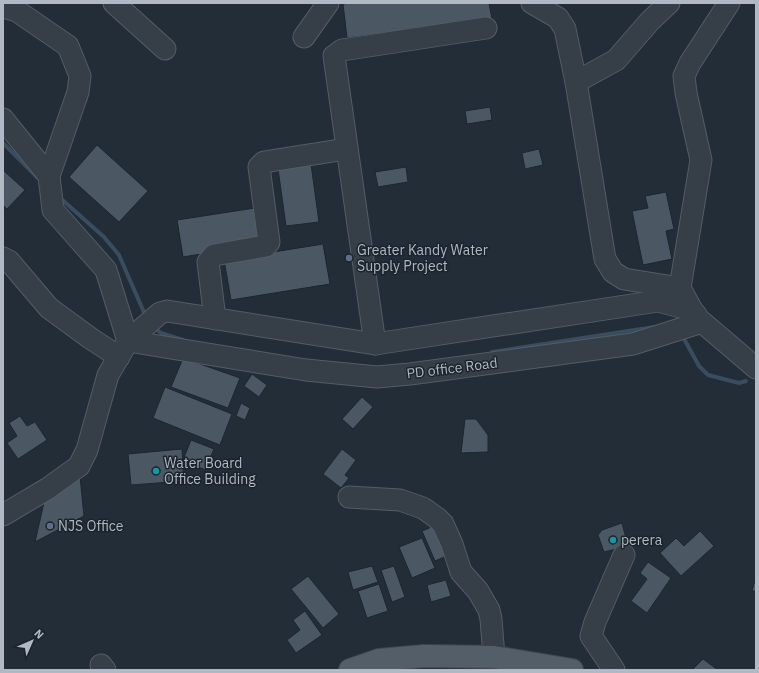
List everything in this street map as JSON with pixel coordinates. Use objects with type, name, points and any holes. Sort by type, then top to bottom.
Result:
[{"type":"main road","points":[[350,670],[379,660],[424,656],[494,657],[572,670]]},
{"type":"street","points":[[114,3],[165,48]]},
{"type":"street","points":[[304,37],[328,3]]},
{"type":"street","points":[[532,3],[558,18],[565,29],[576,82],[605,259],[613,272],[624,279],[680,288]]},
{"type":"street","points":[[576,82],[616,60],[650,21],[669,3]]},
{"type":"street","points":[[729,3],[690,63],[684,76],[686,93],[701,160],[680,288],[697,316],[756,368]]},
{"type":"street","points":[[3,7],[17,11],[68,46],[80,76],[78,92],[50,176],[53,210],[106,270],[123,349]]},
{"type":"street","points":[[375,344],[346,149],[334,56],[342,50],[486,28]]},
{"type":"street","points":[[3,119],[50,176]]},
{"type":"street","points":[[215,319],[208,262],[214,255],[266,246],[269,242],[259,167],[264,162],[346,149]]},
{"type":"street","points":[[3,258],[9,261],[49,308],[90,338],[123,349]]},
{"type":"street","points":[[3,515],[47,489],[79,466],[87,450],[108,375],[123,349],[160,314],[167,310],[375,344],[658,301],[697,316]]},
{"type":"street","name":"PD office Road","points":[[123,349],[377,377],[410,374],[633,344],[697,316]]},
{"type":"street","points":[[349,497],[400,500],[423,508],[443,524],[452,544],[460,572],[478,591],[488,610],[491,619],[494,657]]},
{"type":"street","points":[[614,670],[591,636],[597,616],[624,555]]},
{"type":"building","points":[[489,3],[492,19],[347,38],[343,4]]},
{"type":"building","points":[[490,107],[492,120],[467,124],[465,111]]},
{"type":"building","points":[[97,145],[148,191],[119,222],[69,177]]},
{"type":"building","points":[[539,149],[543,165],[525,169],[522,153]]},
{"type":"building","points":[[311,164],[319,222],[286,226],[278,169]]},
{"type":"building","points":[[406,167],[408,182],[378,187],[375,172]]},
{"type":"building","points":[[3,170],[25,190],[7,209],[3,205]]},
{"type":"building","points":[[666,192],[674,229],[666,231],[672,259],[643,265],[632,211],[648,208],[645,196]]},
{"type":"building","points":[[255,208],[261,244],[183,257],[177,220]]},
{"type":"building","points":[[323,244],[330,284],[231,300],[224,260]]},
{"type":"building","points":[[183,358],[240,378],[228,408],[171,387]]},
{"type":"building","points":[[252,374],[267,385],[259,397],[244,386]]},
{"type":"building","points":[[165,387],[232,414],[220,445],[153,418]]},
{"type":"building","points":[[362,397],[373,407],[353,429],[342,419]]},
{"type":"building","points":[[241,403],[250,408],[245,420],[236,416]]},
{"type":"building","points":[[20,416],[27,426],[35,422],[47,440],[18,459],[7,443],[17,436],[9,423]]},
{"type":"building","points":[[465,419],[476,419],[488,435],[488,452],[461,453]]},
{"type":"building","points":[[191,440],[214,449],[205,470],[183,460]]},
{"type":"building","name":"Water Board Office Building","points":[[182,449],[184,481],[131,485],[128,454]]},
{"type":"building","points":[[342,449],[356,460],[345,475],[349,478],[341,488],[323,474]]},
{"type":"building","points":[[79,466],[84,516],[35,542],[47,489]]},
{"type":"building","name":"perera","points":[[622,523],[628,546],[604,552],[598,535],[602,530]]},
{"type":"building","points":[[439,524],[451,554],[435,561],[422,531]]},
{"type":"building","points":[[700,531],[714,546],[681,576],[660,553],[676,538],[684,546]]},
{"type":"building","points":[[422,538],[435,568],[412,578],[399,547]]},
{"type":"building","points":[[648,562],[671,578],[647,613],[631,601],[647,579],[640,573]]},
{"type":"building","points":[[372,566],[378,582],[353,590],[348,572]]},
{"type":"building","points":[[394,566],[405,597],[392,602],[381,570]]},
{"type":"building","points":[[308,576],[339,614],[323,628],[291,589]]},
{"type":"building","points":[[756,577],[756,591],[752,591]]},
{"type":"building","points":[[446,580],[451,596],[431,602],[427,585]]},
{"type":"building","points":[[379,584],[388,611],[367,618],[358,591]]},
{"type":"building","points":[[305,611],[322,635],[296,653],[287,640],[300,630],[293,620]]},
{"type":"building","points":[[703,659],[718,670],[692,670]]},
{"type":"waterway","points":[[3,143],[38,178]]},
{"type":"waterway","points":[[59,197],[104,237],[119,255],[146,317]]},
{"type":"waterway","points":[[153,327],[161,333],[183,340]]},
{"type":"waterway","points":[[492,352],[654,327]]},
{"type":"waterway","points":[[683,337],[699,366],[708,375],[739,383],[746,381]]},
{"type":"place","name":"Greater Kandy Water Supply Project","points":[[349,258]]},
{"type":"place","name":"Water Board Office Building","points":[[156,471]]},
{"type":"place","name":"NJS Office","points":[[50,526]]},
{"type":"place","name":"perera","points":[[613,540]]}]
